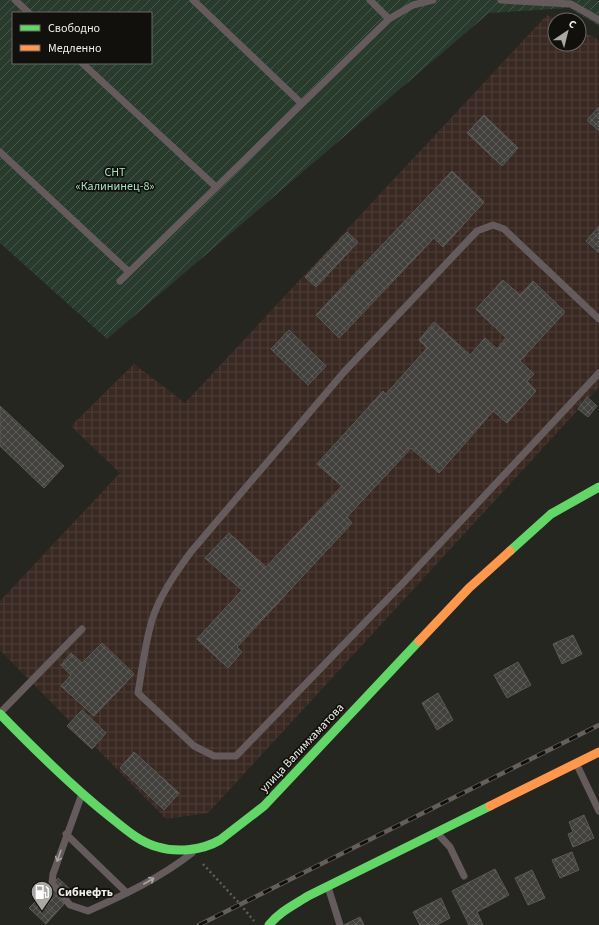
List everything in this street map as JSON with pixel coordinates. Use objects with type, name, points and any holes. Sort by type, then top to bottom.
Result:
[{"type":"main road","name":"улица Валимхаматова","points":[[0,713],[41,756],[130,833],[157,847],[194,850],[212,844],[241,825],[264,806],[469,588],[551,514],[599,487]]},
{"type":"main road","points":[[269,925],[279,913],[328,887],[435,832],[599,752]]},
{"type":"lane","points":[[14,0],[27,12]]},
{"type":"lane","points":[[193,0],[301,103]]},
{"type":"lane","points":[[370,0],[389,19]]},
{"type":"lane","points":[[120,282],[301,103],[389,19],[413,5],[433,0]]},
{"type":"lane","points":[[501,0],[571,4],[599,20]]},
{"type":"lane","points":[[83,64],[216,187]]},
{"type":"lane","points":[[0,152],[129,272]]},
{"type":"lane","points":[[599,319],[504,229],[493,225],[477,231],[344,372],[190,553],[168,584],[152,619],[138,693],[194,746],[214,756],[236,756],[409,576],[599,373]]},
{"type":"lane","points":[[0,713],[82,629]]},
{"type":"lane","points":[[576,763],[599,811]]},
{"type":"lane","points":[[82,793],[66,834],[53,874],[52,883],[70,905],[88,911],[148,882],[177,865],[194,850]]},
{"type":"lane","points":[[435,832],[450,847],[464,876]]},
{"type":"lane","points":[[66,834],[127,893]]},
{"type":"lane","points":[[328,887],[340,925]]},
{"type":"path","points":[[194,850],[200,862],[240,904],[257,925]]},
{"type":"shaded area","points":[[547,15],[547,52],[587,52],[587,34],[599,40],[599,387],[208,813],[166,819],[0,650],[0,601],[120,473],[71,426],[134,364],[185,403]]},
{"type":"green space","name":"СНТ «Калининец-8»","points":[[0,0],[599,0],[599,26],[587,19],[587,12],[576,12],[569,8],[489,13],[107,339],[0,243]]},
{"type":"building","points":[[599,107],[599,131],[587,120]]},
{"type":"building","points":[[484,115],[518,148],[502,166],[467,133]]},
{"type":"building","points":[[452,171],[484,202],[443,247],[434,238],[339,338],[316,315]]},
{"type":"building","points":[[599,226],[599,253],[586,241]]},
{"type":"building","points":[[347,232],[358,242],[316,287],[305,277]]},
{"type":"building","points":[[503,280],[520,295],[533,281],[565,312],[520,361],[534,374],[527,381],[536,391],[507,423],[493,411],[439,473],[411,448],[347,517],[352,523],[237,647],[242,652],[228,668],[197,639],[242,590],[205,558],[229,533],[266,567],[342,486],[317,464],[383,391],[386,394],[427,348],[419,340],[434,322],[470,355],[485,338],[497,349],[506,338],[476,309]]},
{"type":"building","points":[[289,330],[326,366],[308,385],[271,349]]},
{"type":"building","points":[[587,397],[597,406],[588,417],[578,409]]},
{"type":"building","points":[[0,406],[64,466],[44,488],[0,446]]},
{"type":"building","points":[[573,635],[582,654],[562,664],[553,644]]},
{"type":"building","points":[[102,643],[134,674],[94,716],[61,686],[71,675],[61,665],[71,653],[82,663]]},
{"type":"building","points":[[518,662],[531,685],[507,698],[494,675]]},
{"type":"building","points":[[438,693],[453,720],[437,730],[422,703]]},
{"type":"building","points":[[82,710],[106,733],[92,749],[67,726]]},
{"type":"building","points":[[134,752],[179,793],[164,810],[120,768]]},
{"type":"building","points":[[584,815],[594,838],[573,847],[568,834],[573,832],[569,822]]},
{"type":"building","points":[[572,852],[579,870],[560,878],[552,860]]},
{"type":"building","points":[[495,869],[509,895],[477,912],[483,925],[469,925],[452,891]]},
{"type":"building","points":[[532,870],[545,898],[528,905],[515,878]]},
{"type":"building","points":[[58,878],[74,893],[55,914],[38,899]]},
{"type":"building","points":[[441,898],[450,918],[437,925],[420,925],[413,912]]},
{"type":"building","points":[[38,899],[55,914],[46,924],[29,908]]},
{"type":"building","points":[[360,917],[364,925],[344,925]]},
{"type":"railway","points":[[199,925],[599,725]]},
{"type":"traffic: fast","points":[[510,551],[551,514],[599,487]]},
{"type":"traffic: fast","points":[[0,714],[67,780],[132,834],[144,842],[165,849],[190,850],[206,846],[220,840],[264,806],[419,641]]},
{"type":"traffic: fast","points":[[269,925],[282,912],[308,896],[490,806]]},
{"type":"traffic: slow","points":[[419,641],[469,588],[510,551]]},
{"type":"traffic: slow","points":[[490,806],[599,752]]},
{"type":"place","name":"Сибнефть","points":[[42,912]]}]
